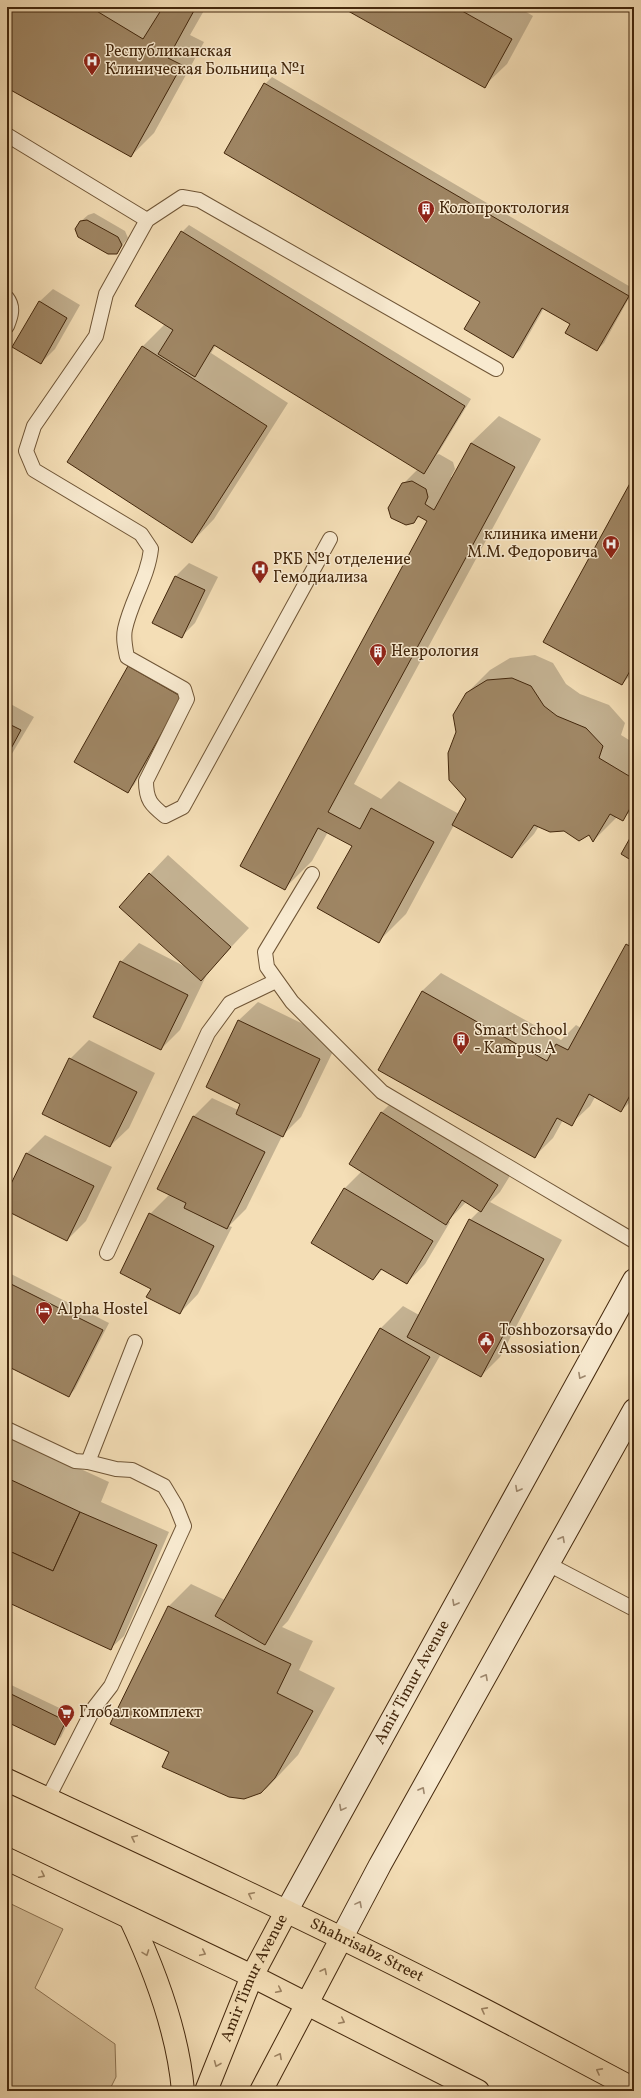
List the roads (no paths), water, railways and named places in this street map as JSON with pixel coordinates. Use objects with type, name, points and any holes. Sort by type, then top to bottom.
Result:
[{"type":"main road","name":"Amir Timur Avenue","points":[[206,2091],[252,1976],[634,1280]]},
{"type":"main road","points":[[261,2091],[384,1858],[634,1410]]},
{"type":"main road","name":"Shahrisabz Street","points":[[7,1780],[164,1852],[463,1999],[634,2089]]},
{"type":"main road","points":[[7,1859],[252,1976],[478,2091]]},
{"type":"main road","points":[[130,1918],[142,1944],[170,2026],[183,2091]]},
{"type":"lane","points":[[7,135],[147,220]]},
{"type":"lane","points":[[330,539],[183,807],[165,816],[152,806],[146,793],[146,781],[187,699],[184,689],[127,657],[124,640],[125,628],[149,564],[151,549],[141,534],[34,470],[26,451],[34,426],[96,336],[106,294],[147,220],[182,197],[200,200],[496,369]]},
{"type":"lane","points":[[7,298],[10,302],[12,316],[7,326]]},
{"type":"lane","points":[[312,874],[266,952],[266,967],[292,1002],[382,1092],[634,1241]]},
{"type":"lane","points":[[107,1253],[208,1033],[230,1003],[276,981]]},
{"type":"lane","points":[[88,1462],[135,1342]]},
{"type":"lane","points":[[7,1429],[75,1460],[132,1470],[164,1486],[176,1506],[184,1526],[111,1686],[94,1708],[48,1798]]},
{"type":"lane","points":[[548,1564],[634,1609]]},
{"type":"place","name":"Республиканская Клиническая Больница №1","points":[[92,76]]},
{"type":"place","name":"Колопроктология","points":[[426,224]]},
{"type":"place","name":"клиника имени М.М. Федоровича","points":[[611,559]]},
{"type":"place","name":"РКБ №1 отделение Гемодиализа","points":[[260,584]]},
{"type":"place","name":"Неврология","points":[[378,667]]},
{"type":"place","name":"Smart School - Kampus A","points":[[461,1055]]},
{"type":"place","name":"Alpha Hostel","points":[[44,1325]]},
{"type":"place","name":"Toshbozorsavdo Assosiation","points":[[486,1355]]},
{"type":"place","name":"Глобал комплект","points":[[66,1728]]}]
